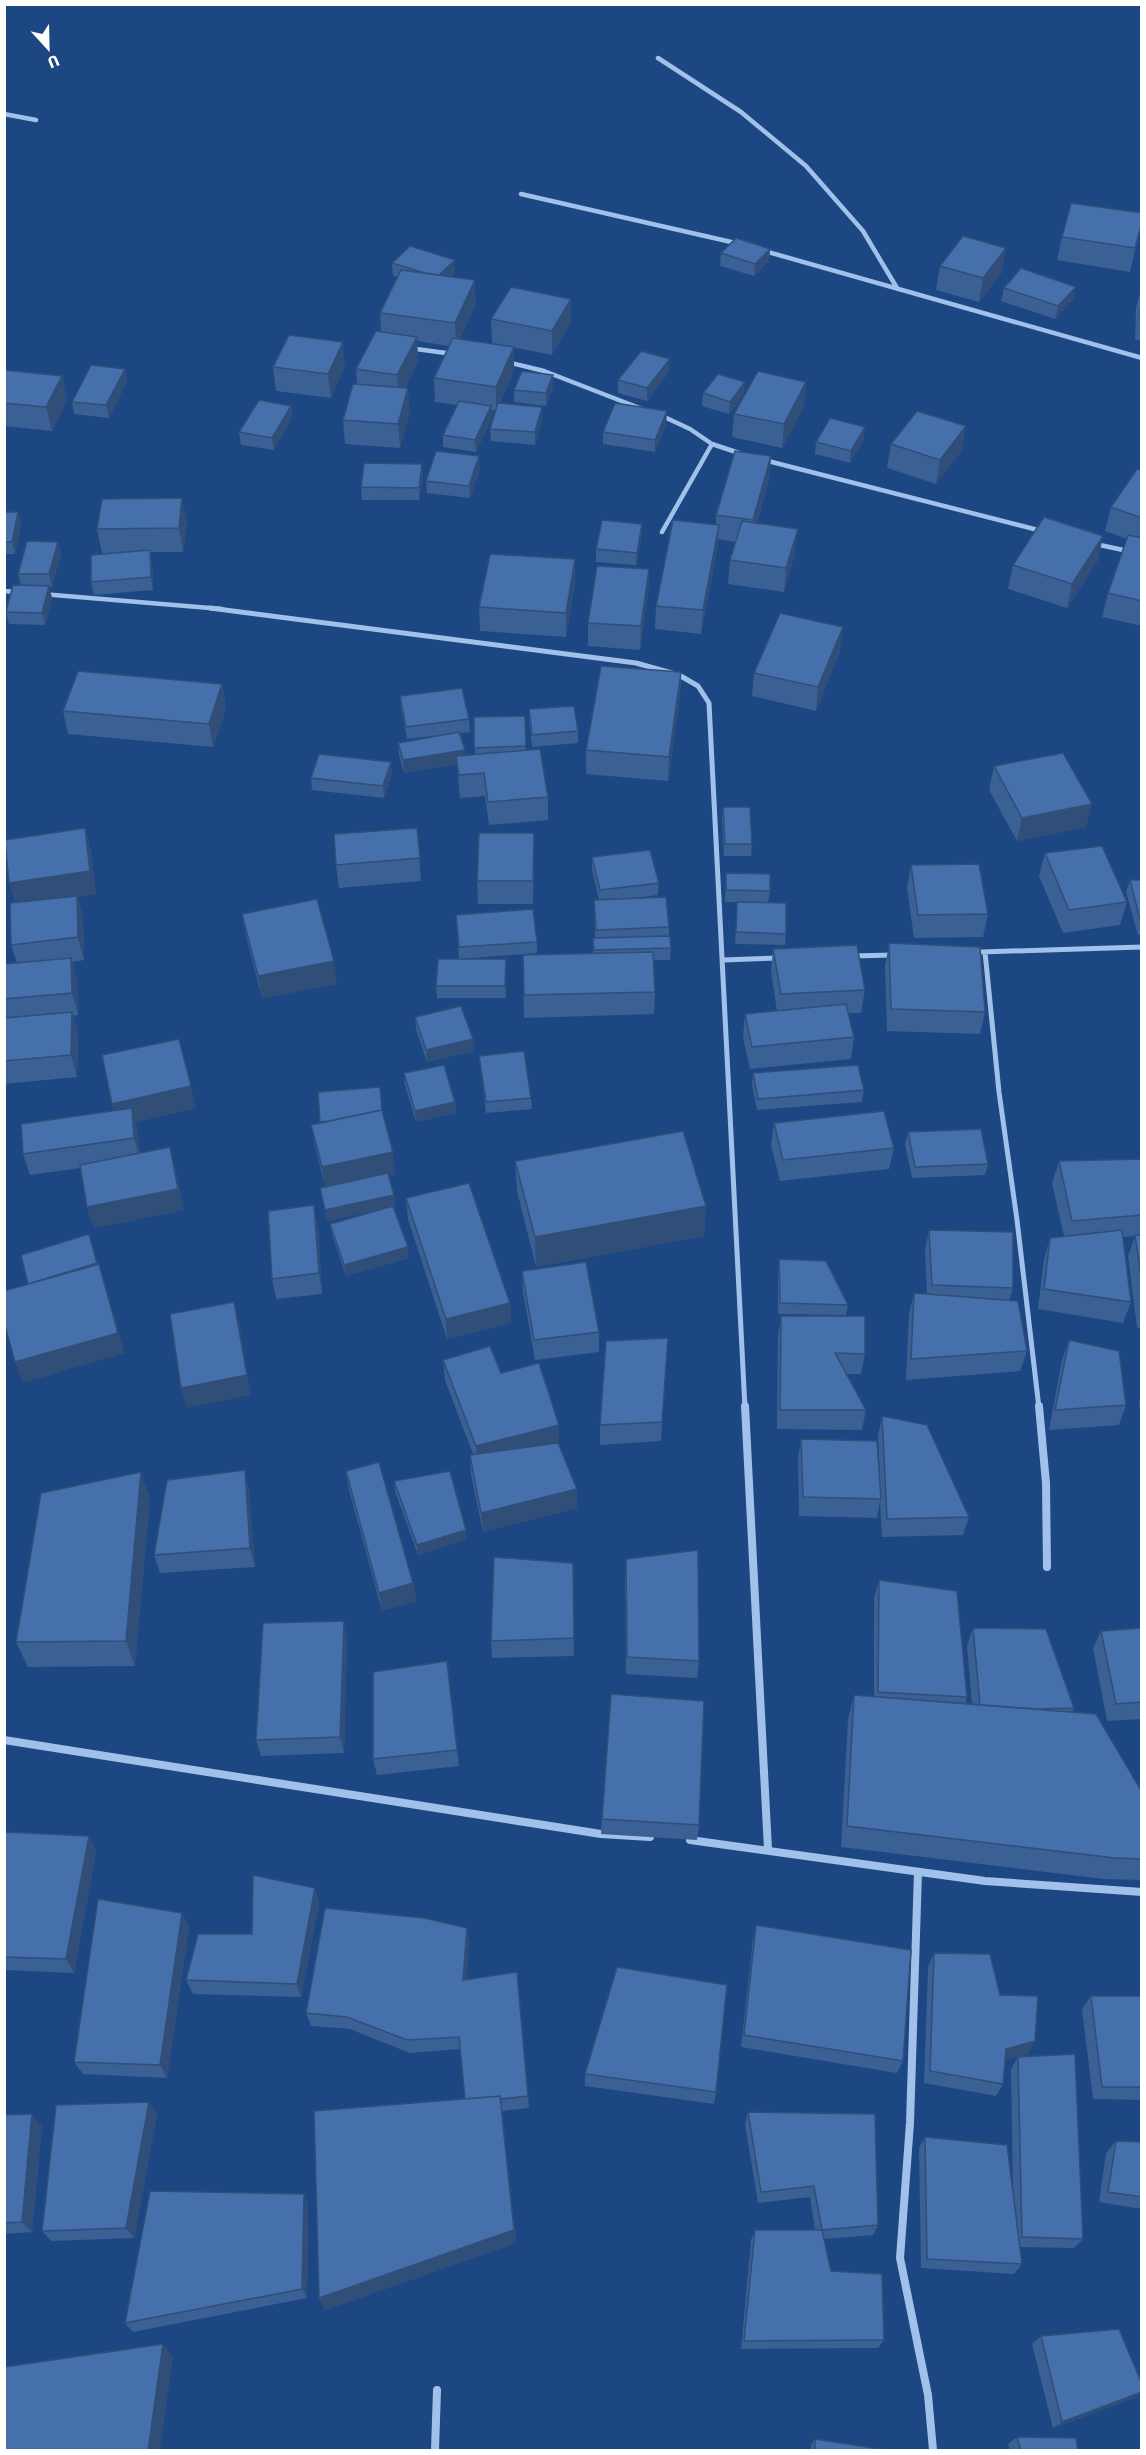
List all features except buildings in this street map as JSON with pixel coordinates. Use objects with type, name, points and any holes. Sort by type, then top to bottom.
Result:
[{"type":"street","points":[[658,58],[741,112],[806,166],[863,231],[897,289]]},
{"type":"street","points":[[4,114],[36,120]]},
{"type":"street","points":[[522,194],[743,245]]},
{"type":"street","points":[[755,248],[1142,358]]},
{"type":"street","points":[[408,348],[464,355]]},
{"type":"street","points":[[500,361],[544,371],[648,411]]},
{"type":"street","points":[[658,414],[690,429],[712,444],[749,456]]},
{"type":"street","points":[[662,532],[712,444]]},
{"type":"street","points":[[760,459],[1046,532]]},
{"type":"street","points":[[1091,543],[1142,554]]},
{"type":"street","points":[[4,591],[28,593]]},
{"type":"street","points":[[40,593],[185,605],[636,663],[679,675],[699,686],[709,703],[768,1849]]},
{"type":"street","points":[[973,952],[1142,947]]},
{"type":"street","points":[[985,952],[999,1092],[1037,1390],[1046,1483],[1047,1567]]},
{"type":"street","points":[[842,956],[902,954]]},
{"type":"street","points":[[723,960],[782,958]]},
{"type":"street","points":[[4,1740],[601,1834],[661,1838]]},
{"type":"street","points":[[685,1839],[985,1881],[1142,1892]]},
{"type":"street","points":[[918,1872],[910,2122],[900,2258],[928,2395],[933,2451]]},
{"type":"street","points":[[435,2451],[437,2390]]}]
